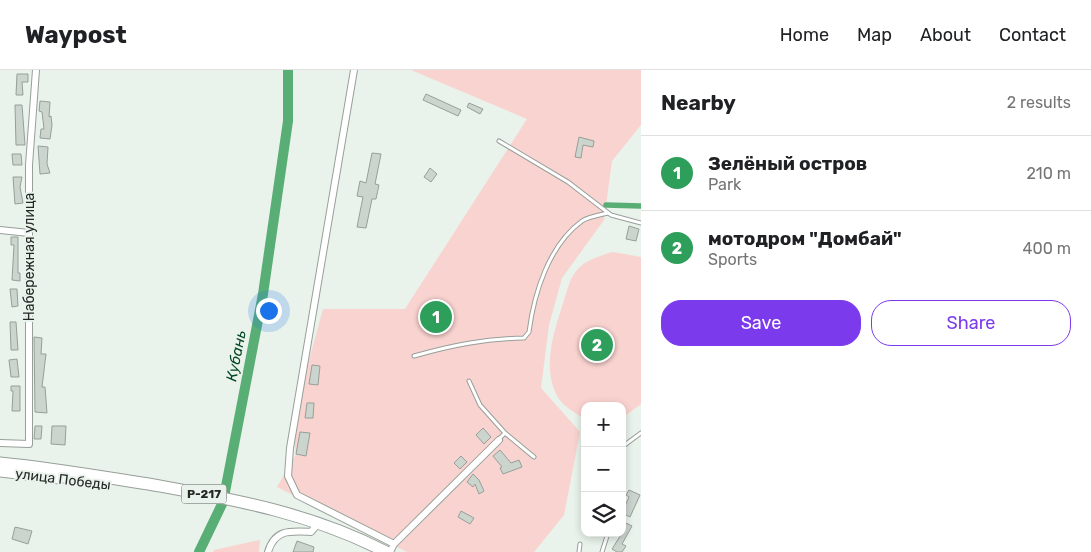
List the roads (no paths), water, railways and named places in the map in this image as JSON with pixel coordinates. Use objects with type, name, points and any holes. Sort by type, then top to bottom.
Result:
[{"type":"highway","name":"улица Победы","points":[[0,462],[125,484]]},
{"type":"highway","name":"улица Победы","points":[[0,471],[125,484]]},
{"type":"highway","name":"Р-217","points":[[125,484],[281,513],[346,532],[390,548]]},
{"type":"highway","name":"Р-217","points":[[281,513],[316,526],[374,552]]},
{"type":"street","name":"Набережная улица","points":[[0,443],[29,444],[29,165],[36,70]]},
{"type":"street","points":[[354,70],[290,448],[288,476],[297,496],[390,548]]},
{"type":"street","points":[[0,230],[29,233]]},
{"type":"street","points":[[390,552],[390,548],[499,440]]},
{"type":"street","points":[[268,552],[274,538],[284,531],[311,532],[316,526]]},
{"type":"lane","points":[[499,141],[568,182],[608,213],[641,223]]},
{"type":"lane","points":[[414,356],[469,342],[524,338],[529,332],[541,282],[558,245],[583,220],[608,213]]},
{"type":"lane","points":[[469,381],[480,405],[504,434],[534,457]]},
{"type":"lane","points":[[626,444],[641,433]]},
{"type":"lane","points":[[499,440],[504,434]]},
{"type":"lane","points":[[602,552],[607,537]]},
{"type":"lane","points":[[579,552],[580,544]]},
{"type":"waterway","name":"Кубань","points":[[199,552],[223,502],[263,294],[288,121],[288,70]]},
{"type":"waterway","points":[[606,205],[641,206]]},
{"type":"place","name":"Зелёный остров","points":[[436,317]]},
{"type":"place","name":"мотодром \"Домбай\"","points":[[597,345]]}]
